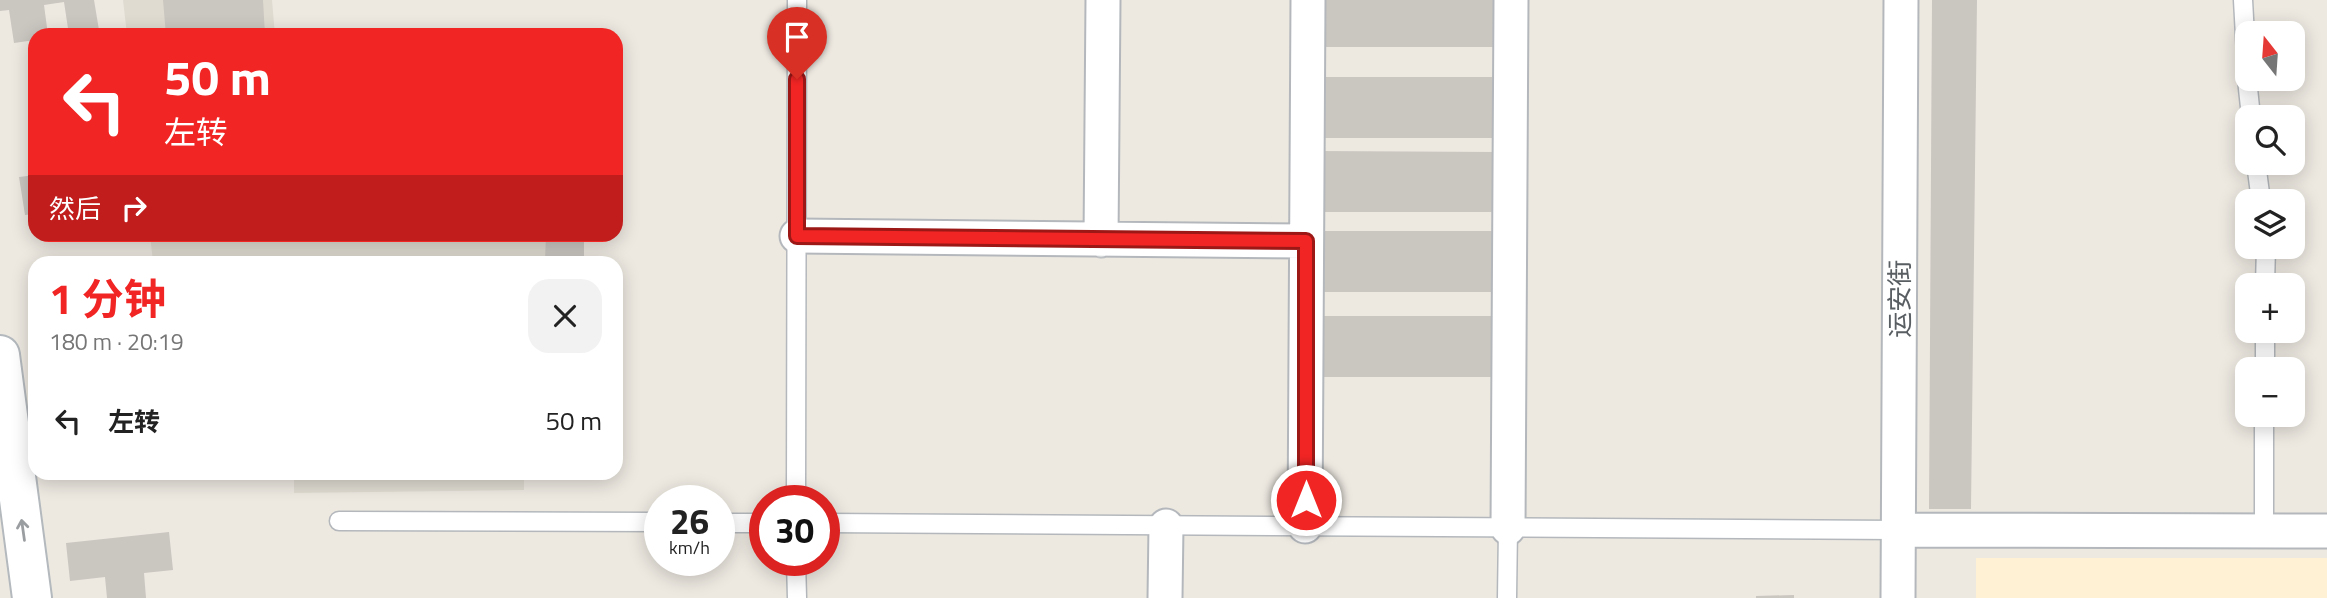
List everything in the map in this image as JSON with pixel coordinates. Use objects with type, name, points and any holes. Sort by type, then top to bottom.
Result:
[{"type":"street","points":[[1101,240],[1104,0]]},
{"type":"street","points":[[1306,526],[1308,0]]},
{"type":"street","points":[[1508,528],[1511,0]]},
{"type":"street","name":"运安街","points":[[1898,598],[1901,0]]},
{"type":"street","points":[[797,236],[1306,241]]},
{"type":"street","points":[[0,355],[32,598]]},
{"type":"street","points":[[1165,598],[1166,526]]},
{"type":"street","points":[[1898,530],[2327,531]]},
{"type":"lane","points":[[796,485],[797,0]]},
{"type":"lane","points":[[2243,0],[2244,21]]},
{"type":"lane","points":[[2264,427],[2264,531]]},
{"type":"lane","points":[[339,521],[644,522]]},
{"type":"lane","points":[[840,523],[1898,530]]},
{"type":"lane","points":[[1507,598],[1508,528]]},
{"type":"lane","points":[[796,576],[797,598]]},
{"type":"shaded area","points":[[123,0],[272,0],[274,28],[126,28]]},
{"type":"shaded area","points":[[151,242],[583,242],[583,256],[152,256]]},
{"type":"shaded area","points":[[294,480],[524,480],[524,490],[294,493]]},
{"type":"shaded area","points":[[1976,558],[2327,558],[2327,598],[1976,598]]},
{"type":"building","points":[[0,0],[94,0],[99,28],[68,28],[64,2],[44,5],[47,28],[28,28],[28,41],[14,43],[9,10],[0,11]]},
{"type":"building","points":[[163,0],[263,0],[265,28],[165,28]]},
{"type":"building","points":[[1317,0],[1499,0],[1498,47],[1317,47]]},
{"type":"building","points":[[1932,0],[1977,0],[1971,509],[1929,509]]},
{"type":"building","points":[[1316,77],[1498,77],[1498,138],[1316,138]]},
{"type":"building","points":[[1316,151],[1497,152],[1497,212],[1316,212]]},
{"type":"building","points":[[28,176],[28,215],[25,215],[19,177]]},
{"type":"building","points":[[1315,231],[1496,231],[1496,292],[1315,292]]},
{"type":"building","points":[[546,242],[584,242],[584,256],[545,256]]},
{"type":"building","points":[[1313,316],[1495,316],[1495,377],[1313,377]]},
{"type":"building","points":[[169,532],[173,570],[144,573],[146,598],[107,598],[105,577],[70,581],[66,543]]},
{"type":"building","points":[[1794,595],[1794,598],[1756,598],[1756,596]]},
{"type":"route","points":[[797,79],[797,236],[1306,241],[1306,500]]}]
